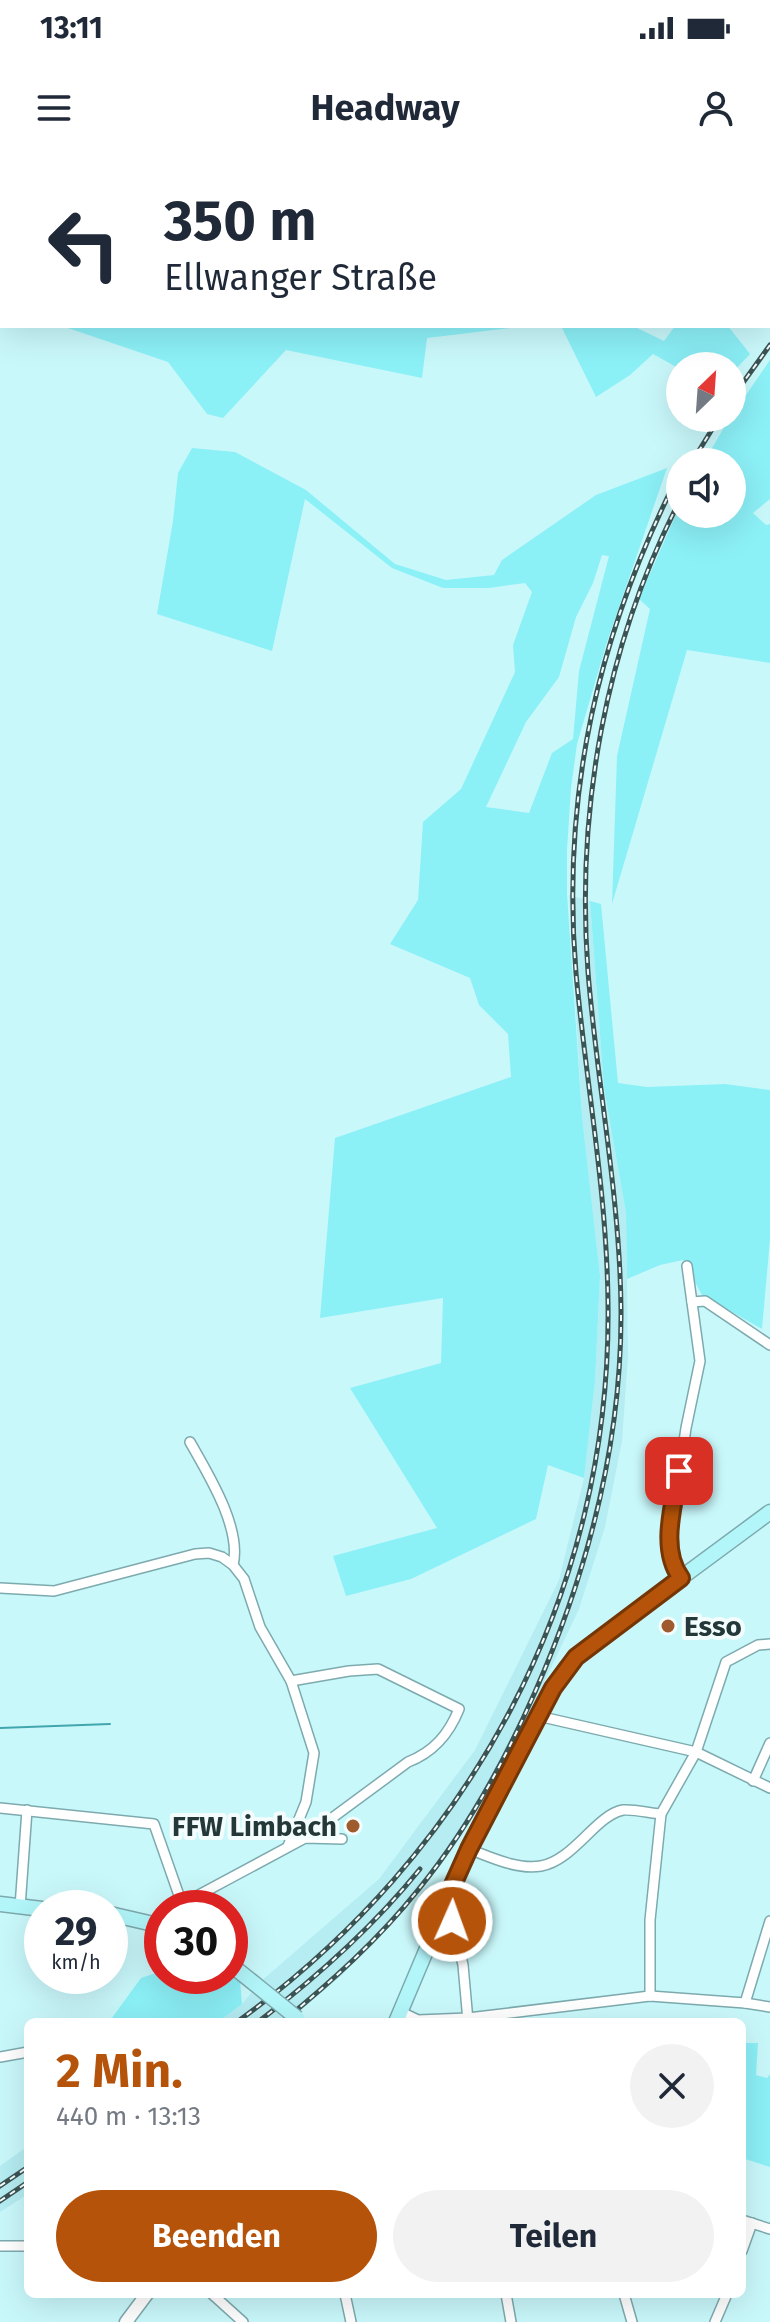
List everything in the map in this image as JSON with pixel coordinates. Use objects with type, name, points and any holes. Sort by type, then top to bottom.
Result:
[{"type":"main road","points":[[399,2017],[469,1849],[553,1688],[576,1657],[770,1512]]},
{"type":"main road","points":[[0,1904],[24,1907]]},
{"type":"main road","points":[[248,1978],[297,2018]]},
{"type":"street","points":[[681,1578],[669,1544],[686,1428],[700,1361],[687,1266]]},
{"type":"street","points":[[692,1302],[705,1301],[770,1345]]},
{"type":"street","points":[[190,1442],[215,1486],[227,1520],[236,1556],[233,1565]]},
{"type":"street","points":[[0,1588],[54,1591],[195,1554],[209,1553],[233,1565],[244,1579],[260,1627],[291,1681],[314,1753],[306,1802],[288,1846]]},
{"type":"street","points":[[650,1996],[650,1920],[661,1814],[696,1752],[726,1662],[758,1645],[770,1644]]},
{"type":"street","points":[[209,1890],[305,1838],[408,1762],[427,1755],[452,1725],[459,1709],[378,1669],[291,1681]]},
{"type":"street","points":[[538,1716],[696,1752],[770,1788]]},
{"type":"street","points":[[753,1781],[770,1743]]},
{"type":"street","points":[[0,1808],[154,1824],[175,1890]]},
{"type":"street","points":[[20,1907],[27,1810]]},
{"type":"street","points":[[469,1849],[509,1864],[541,1866],[566,1855],[611,1815],[624,1810],[661,1814]]},
{"type":"street","points":[[305,1838],[342,1839]]},
{"type":"street","points":[[447,1898],[463,1965],[468,2018]]},
{"type":"street","points":[[745,2003],[770,1921]]},
{"type":"street","points":[[483,2018],[650,1996],[770,2007]]},
{"type":"street","points":[[0,2057],[24,2053]]},
{"type":"street","points":[[747,2222],[770,2229]]},
{"type":"street","points":[[0,2246],[24,2246]]},
{"type":"street","points":[[126,2322],[144,2298]]},
{"type":"street","points":[[216,2298],[243,2322]]},
{"type":"street","points":[[346,2298],[351,2322]]},
{"type":"street","points":[[507,2298],[511,2322]]},
{"type":"street","points":[[625,2298],[632,2322]]},
{"type":"street","points":[[715,2322],[725,2298]]},
{"type":"shaded area","points":[[68,328],[510,328],[427,338],[422,378],[286,350],[223,418],[207,414],[168,362]]},
{"type":"shaded area","points":[[562,328],[637,328],[664,341],[674,328],[730,328],[750,354],[746,358],[746,352],[666,352],[666,361],[653,354],[630,375],[596,397]]},
{"type":"shaded area","points":[[770,360],[770,499],[753,513],[766,525],[770,524],[770,663],[687,650],[612,904],[617,756],[650,609],[639,599],[670,528],[746,528],[746,448],[712,448],[721,432],[746,432],[746,395]]},
{"type":"shaded area","points":[[192,448],[235,452],[306,490],[395,564],[446,580],[494,575],[502,560],[596,495],[666,468],[607,642],[577,744],[571,788],[567,893],[582,1116],[600,1276],[595,1381],[584,1478],[548,1465],[536,1519],[411,1579],[346,1596],[333,1556],[437,1528],[350,1388],[441,1363],[443,1298],[320,1318],[335,1138],[511,1077],[508,1034],[479,1005],[470,978],[390,944],[418,900],[423,822],[461,789],[515,672],[513,645],[532,592],[525,583],[489,588],[443,588],[392,568],[305,499],[272,651],[157,614],[178,473]],"holes":[[[602,555],[609,556],[579,671],[573,739],[552,753],[529,813],[486,807],[526,722],[559,677],[576,617],[593,583]]]},
{"type":"shaded area","points":[[569,895],[590,901],[604,1088],[626,1213],[628,1356],[622,1441],[605,1527],[579,1609],[495,1786],[416,1896],[341,1976],[292,2018],[223,2018],[242,2004],[260,1982],[379,1879],[475,1750],[559,1580],[584,1478],[595,1381],[600,1276],[582,1116]]},
{"type":"shaded area","points":[[590,901],[601,904],[618,1083],[647,1087],[725,1084],[770,1090],[770,1239],[762,1329],[702,1295],[683,1260],[660,1265],[627,1279],[626,1213],[604,1088]]},
{"type":"shaded area","points":[[144,1977],[144,1994],[241,1994],[242,2004],[223,2018],[112,2018]]},
{"type":"shaded area","points":[[746,2043],[758,2043],[756,2075],[767,2078],[770,2074],[770,2167],[746,2159]]},
{"type":"shaded area","points":[[24,2149],[24,2197],[0,2212],[0,2166]]},
{"type":"waterway","points":[[0,1728],[110,1724]]},
{"type":"railway","points":[[746,378],[770,345]]},
{"type":"railway","points":[[701,448],[710,432]]},
{"type":"railway","points":[[242,2018],[320,1955],[394,1880],[458,1797],[511,1708],[554,1614],[584,1514],[603,1410],[608,1303],[600,1179],[576,973],[574,841],[581,777],[607,654],[627,593],[666,501]]},
{"type":"railway","points":[[287,2018],[387,1926],[436,1867],[468,1820],[511,1744],[535,1692],[571,1599],[599,1505],[616,1408],[621,1309],[617,1224],[588,972],[585,911],[587,850],[601,730],[615,671],[632,612],[667,528]]},
{"type":"railway","points":[[263,2018],[344,1950],[420,1869]]},
{"type":"railway","points":[[0,2186],[24,2170]]},
{"type":"railway","points":[[0,2201],[24,2185]]},
{"type":"place","name":"Esso","points":[[668,1626]]},
{"type":"place","name":"FFW Limbach","points":[[353,1826]]},
{"type":"route","points":[[452,1921],[447,1898],[469,1849],[566,1668],[586,1648],[681,1578],[669,1544],[679,1471]]}]
